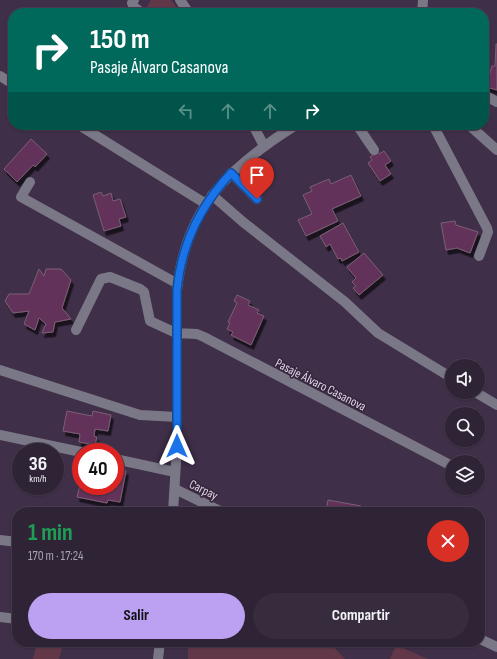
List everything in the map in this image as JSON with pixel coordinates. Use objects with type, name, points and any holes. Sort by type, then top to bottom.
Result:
[{"type":"street","points":[[180,0],[186,8]]},
{"type":"street","points":[[86,130],[206,204]]},
{"type":"street","points":[[256,130],[264,146]]},
{"type":"street","points":[[173,507],[176,472],[176,333],[178,284],[186,246],[206,204],[212,195],[231,173],[282,130]]},
{"type":"street","points":[[360,130],[374,150]]},
{"type":"street","points":[[436,130],[487,228],[488,232],[479,256]]},
{"type":"street","points":[[475,130],[497,150]]},
{"type":"street","points":[[231,173],[257,199]]},
{"type":"street","points":[[30,182],[21,197],[178,284]]},
{"type":"street","points":[[212,195],[243,222],[345,302],[378,333],[445,374]]},
{"type":"street","points":[[76,330],[101,279],[110,277],[144,292],[150,320],[176,333]]},
{"type":"street","name":"Pasaje Álvaro Casanova","points":[[176,333],[197,334],[204,336],[445,462]]},
{"type":"street","points":[[0,370],[140,415],[177,417]]},
{"type":"street","points":[[485,398],[497,406]]},
{"type":"street","points":[[0,435],[72,450]]},
{"type":"street","points":[[124,461],[176,472]]},
{"type":"street","name":"Carpay","points":[[175,489],[212,507]]},
{"type":"street","points":[[0,540],[12,541]]},
{"type":"street","points":[[0,617],[12,618]]},
{"type":"street","points":[[485,641],[497,647]]},
{"type":"street","points":[[158,659],[159,647]]},
{"type":"shaded area","points":[[151,0],[171,0],[177,8],[146,8]]},
{"type":"shaded area","points":[[36,647],[63,647],[59,659],[33,659]]},
{"type":"shaded area","points":[[188,647],[334,647],[345,659],[188,659]]},
{"type":"shaded area","points":[[395,647],[401,647],[428,659],[390,659]]},
{"type":"building","points":[[497,44],[497,90],[489,88],[489,76],[492,66],[495,66]]},
{"type":"building","points":[[31,139],[47,154],[35,167],[33,165],[17,182],[4,169]]},
{"type":"building","points":[[384,151],[391,161],[385,165],[391,174],[380,181],[368,163],[372,160],[370,157],[378,152],[379,154]]},
{"type":"building","points":[[351,175],[361,196],[332,209],[338,221],[306,236],[298,220],[312,214],[303,195],[312,191],[310,187],[329,179],[331,184]]},
{"type":"building","points":[[101,192],[103,196],[111,193],[113,201],[120,199],[126,217],[119,219],[121,226],[104,231],[93,195]]},
{"type":"building","points":[[455,221],[456,225],[478,232],[470,253],[457,248],[446,250],[441,223]]},
{"type":"building","points":[[343,223],[359,252],[342,261],[341,258],[338,259],[330,244],[326,247],[320,236]]},
{"type":"building","points":[[364,253],[383,275],[359,295],[353,288],[356,286],[352,282],[356,278],[347,267]]},
{"type":"building","points":[[39,269],[44,276],[46,269],[61,269],[71,280],[62,308],[71,319],[55,322],[53,332],[42,333],[46,324],[39,318],[35,330],[24,324],[29,311],[13,313],[5,301],[9,294],[29,294]]},
{"type":"building","points":[[237,295],[250,301],[248,305],[259,310],[257,313],[264,316],[251,345],[231,335],[233,332],[227,329],[230,323],[228,322],[237,303],[234,301]]},
{"type":"building","points":[[67,411],[92,416],[93,411],[111,415],[108,431],[95,429],[94,436],[97,437],[96,443],[79,442],[80,434],[63,431]]},
{"type":"building","points":[[124,471],[126,471],[124,481]]},
{"type":"building","points":[[78,495],[121,495],[120,502],[108,500],[107,503],[77,497]]},
{"type":"building","points":[[328,500],[361,506],[361,507],[327,507]]},
{"type":"route","points":[[177,446],[177,291],[186,246],[198,218],[206,204],[221,183],[231,173],[257,199]]}]
